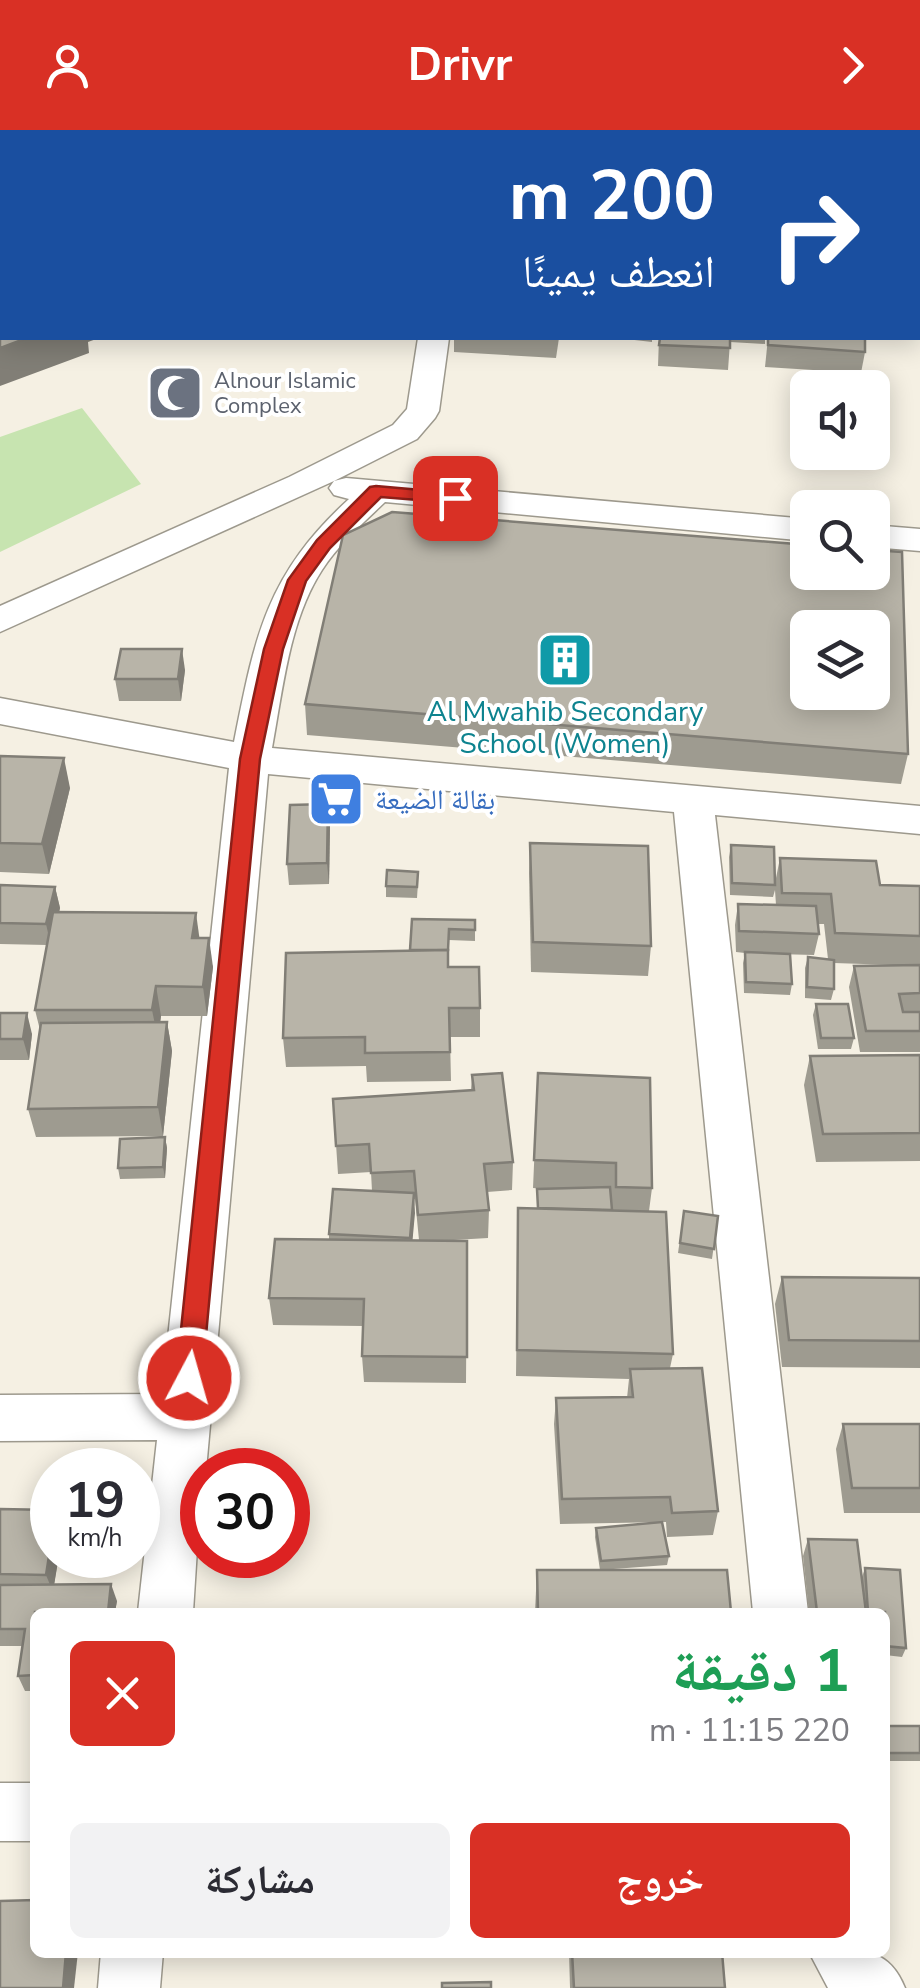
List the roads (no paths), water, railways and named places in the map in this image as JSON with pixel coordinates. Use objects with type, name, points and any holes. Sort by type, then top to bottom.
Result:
[{"type":"street","points":[[0,620],[301,484],[405,432],[423,411],[433,340]]},
{"type":"street","points":[[301,484],[790,528]]},
{"type":"street","points":[[166,1608],[250,759],[273,649],[297,580],[324,544],[376,491]]},
{"type":"street","points":[[890,538],[920,540]]},
{"type":"street","points":[[0,711],[250,759],[920,820]]},
{"type":"street","points":[[692,799],[782,1608]]},
{"type":"street","points":[[0,1418],[185,1417]]},
{"type":"street","points":[[0,1812],[30,1812]]},
{"type":"street","points":[[129,1988],[132,1958]]},
{"type":"street","points":[[844,1958],[861,1981],[874,1988]]},
{"type":"place","name":"Alnour Islamic Complex","points":[[175,393]]},
{"type":"place","name":"Al Mwahib Secondary School (Women)","points":[[565,660]]},
{"type":"place","name":"بقالة الضيعة","points":[[336,799]]}]
